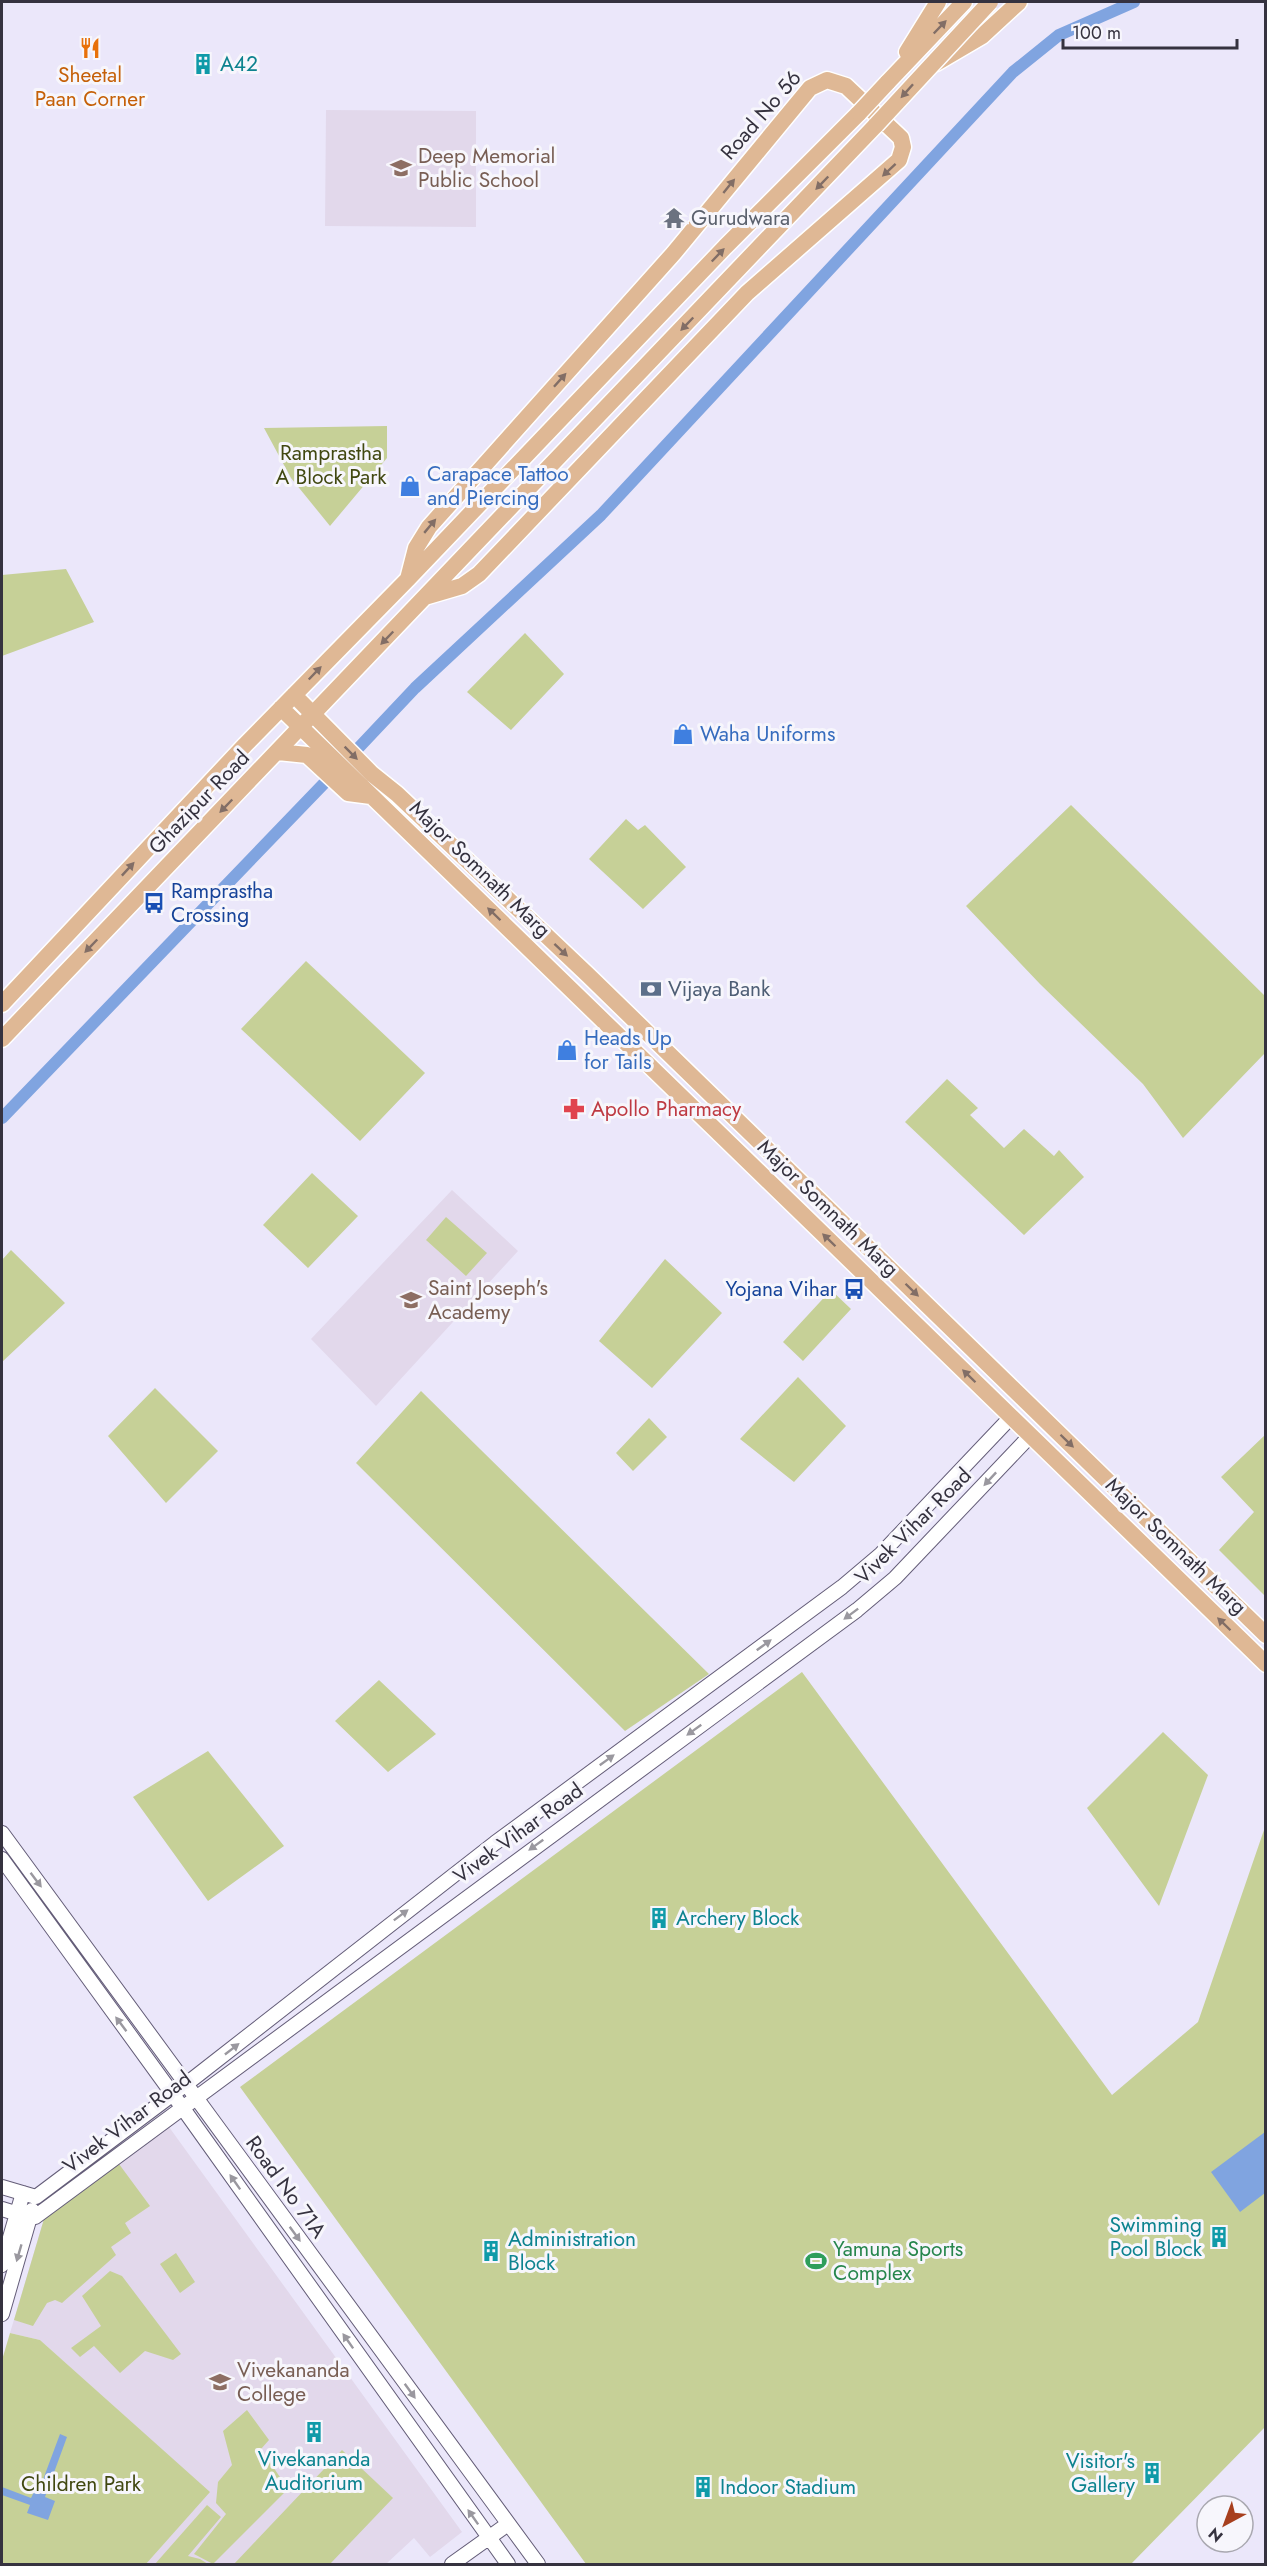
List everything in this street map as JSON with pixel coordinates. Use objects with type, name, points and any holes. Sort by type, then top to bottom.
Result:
[{"type":"main road","points":[[887,83],[938,2]]},
{"type":"main road","points":[[887,83],[964,2]]},
{"type":"main road","name":"Ghazipur Road","points":[[2,1039],[428,596],[463,555],[876,125],[990,2]]},
{"type":"main road","points":[[929,68],[982,36],[1019,2]]},
{"type":"main road","name":"Road No 56","points":[[408,579],[416,548],[429,527],[673,254],[810,88],[827,80],[846,86],[901,138],[903,147],[899,160],[747,293],[479,573],[462,586],[428,596]]},
{"type":"main road","name":"Ghazipur Road","points":[[2,1004],[245,745],[408,579],[725,247],[860,113],[887,83]]},
{"type":"main road","points":[[345,644],[364,662]]},
{"type":"main road","name":"Major Somnath Marg","points":[[294,695],[329,732],[363,787],[405,802],[580,968],[1266,1635]]},
{"type":"main road","name":"Major Somnath Marg","points":[[281,708],[300,728],[313,751],[363,787],[1266,1664]]},
{"type":"main road","points":[[245,745],[273,758],[313,751]]},
{"type":"main road","points":[[1011,1417],[1026,1400]]},
{"type":"main road","points":[[1030,1436],[1046,1420]]},
{"type":"street","name":"Vivek Vihar Road","points":[[29,2195],[173,2094],[373,1937],[843,1587],[881,1554],[1011,1417]]},
{"type":"street","name":"Vivek Vihar Road","points":[[23,2216],[35,2217],[714,1715],[895,1578],[1030,1436]]},
{"type":"street","points":[[699,1693],[714,1715]]},
{"type":"street","name":"Road No 71A","points":[[2,1833],[538,2565]]},
{"type":"street","name":"Road No 71A","points":[[2,1859],[173,2094],[508,2565]]},
{"type":"street","points":[[373,1937],[389,1955]]},
{"type":"street","points":[[2,2187],[29,2195],[2,2314]]},
{"type":"street","points":[[2,2209],[23,2216]]},
{"type":"street","points":[[2,2265],[23,2216]]},
{"type":"street","points":[[452,2565],[508,2524]]},
{"type":"shaded area","name":"Deep Memorial Public School","points":[[326,110],[476,111],[476,227],[325,226]]},
{"type":"shaded area","name":"Saint Joseph's Academy","points":[[452,1190],[518,1251],[376,1406],[311,1339]]},
{"type":"shaded area","name":"Vivekananda College","points":[[169,2127],[462,2532],[430,2557],[414,2538],[386,2564],[146,2564],[209,2492],[40,2340],[10,2333],[44,2219]]},
{"type":"green space","name":"Ramprastha A Block Park","points":[[387,426],[387,458],[330,526],[291,478],[264,428]]},
{"type":"green space","points":[[66,569],[94,622],[2,656],[2,575]]},
{"type":"green space","points":[[525,633],[564,674],[511,730],[467,692]]},
{"type":"green space","points":[[1071,805],[1265,996],[1265,1053],[1183,1138],[1143,1084],[1040,984],[966,906]]},
{"type":"green space","points":[[626,819],[638,830],[645,825],[686,867],[643,909],[589,859]]},
{"type":"green space","points":[[306,961],[425,1073],[360,1141],[241,1029]]},
{"type":"green space","points":[[947,1079],[978,1108],[970,1115],[1004,1148],[1024,1129],[1054,1156],[1059,1150],[1084,1177],[1024,1235],[905,1122]]},
{"type":"green space","points":[[312,1173],[358,1216],[308,1268],[263,1225]]},
{"type":"green space","points":[[446,1217],[487,1253],[466,1276],[426,1240]]},
{"type":"green space","points":[[11,1250],[65,1303],[2,1362],[2,1260]]},
{"type":"green space","points":[[665,1259],[722,1313],[652,1388],[599,1341]]},
{"type":"green space","points":[[831,1290],[851,1309],[803,1361],[783,1342]]},
{"type":"green space","points":[[798,1377],[846,1426],[794,1482],[740,1439]]},
{"type":"green space","points":[[155,1388],[218,1451],[166,1503],[108,1436]]},
{"type":"green space","points":[[421,1391],[709,1674],[625,1731],[356,1463]]},
{"type":"green space","points":[[649,1418],[667,1437],[633,1471],[616,1453]]},
{"type":"green space","points":[[1265,1435],[1265,1596],[1219,1550],[1254,1512],[1221,1477]]},
{"type":"green space","name":"Yamuna Sports Complex","points":[[802,1672],[1112,2095],[1198,2022],[1265,1827],[1265,2427],[1199,2494],[1195,2494],[1195,2499],[1131,2564],[586,2564],[240,2087]]},
{"type":"green space","points":[[379,1680],[436,1734],[388,1772],[335,1721]]},
{"type":"green space","points":[[1163,1732],[1208,1775],[1159,1906],[1087,1808]]},
{"type":"green space","points":[[208,1751],[284,1846],[208,1901],[133,1797]]},
{"type":"green space","points":[[119,2164],[150,2206],[125,2223],[131,2233],[111,2247],[116,2255],[62,2303],[55,2300],[47,2303],[33,2326],[14,2320],[44,2219]]},
{"type":"green space","points":[[176,2253],[195,2282],[180,2293],[160,2264]]},
{"type":"green space","points":[[110,2271],[122,2276],[181,2354],[173,2360],[145,2351],[120,2373],[94,2346],[80,2357],[71,2348],[101,2326],[82,2296]]},
{"type":"green space","name":"Children Park","points":[[10,2333],[40,2340],[210,2492],[146,2564],[2,2564],[2,2360]]},
{"type":"green space","points":[[247,2410],[269,2440],[261,2449],[288,2489],[213,2564],[194,2554],[226,2514],[216,2503],[218,2482],[232,2465],[223,2431]]},
{"type":"green space","points":[[342,2450],[393,2498],[330,2564],[234,2564]]},
{"type":"green space","points":[[207,2505],[221,2517],[188,2556],[208,2564],[155,2564]]},
{"type":"water","points":[[1265,2132],[1265,2193],[1240,2212],[1211,2172]]},
{"type":"water","points":[[60,2434],[67,2437],[45,2497],[55,2501],[48,2520],[27,2513],[30,2505],[2,2495],[2,2487],[31,2498],[34,2492],[38,2493]]},
{"type":"waterway","points":[[348,759],[415,688],[601,515],[1013,72],[1059,35],[1134,2]]},
{"type":"waterway","points":[[2,1118],[336,771]]},
{"type":"place","name":"Sheetal Paan Corner","points":[[90,48]]},
{"type":"place","name":"A42","points":[[203,64]]},
{"type":"place","name":"Deep Memorial Public School","points":[[401,168]]},
{"type":"place","name":"Gurudwara","points":[[674,218]]},
{"type":"place","name":"Carapace Tattoo and Piercing","points":[[410,486]]},
{"type":"place","name":"Waha Uniforms","points":[[683,734]]},
{"type":"place","name":"Ramprastha Crossing","points":[[154,903]]},
{"type":"place","name":"Vijaya Bank","points":[[651,989]]},
{"type":"place","name":"Heads Up for Tails","points":[[567,1050]]},
{"type":"place","name":"Apollo Pharmacy","points":[[574,1109]]},
{"type":"place","name":"Yojana Vihar","points":[[854,1289]]},
{"type":"place","name":"Saint Joseph's Academy","points":[[411,1300]]},
{"type":"place","name":"Archery Block","points":[[659,1918]]},
{"type":"place","name":"Swimming Pool Block","points":[[1219,2237]]},
{"type":"place","name":"Administration Block","points":[[491,2251]]},
{"type":"place","name":"Yamuna Sports Complex","points":[[816,2261]]},
{"type":"place","name":"Vivekananda College","points":[[220,2382]]},
{"type":"place","name":"Vivekananda Auditorium","points":[[314,2432]]},
{"type":"place","name":"Visitor's Gallery","points":[[1152,2473]]},
{"type":"place","name":"Indoor Stadium","points":[[703,2487]]}]
